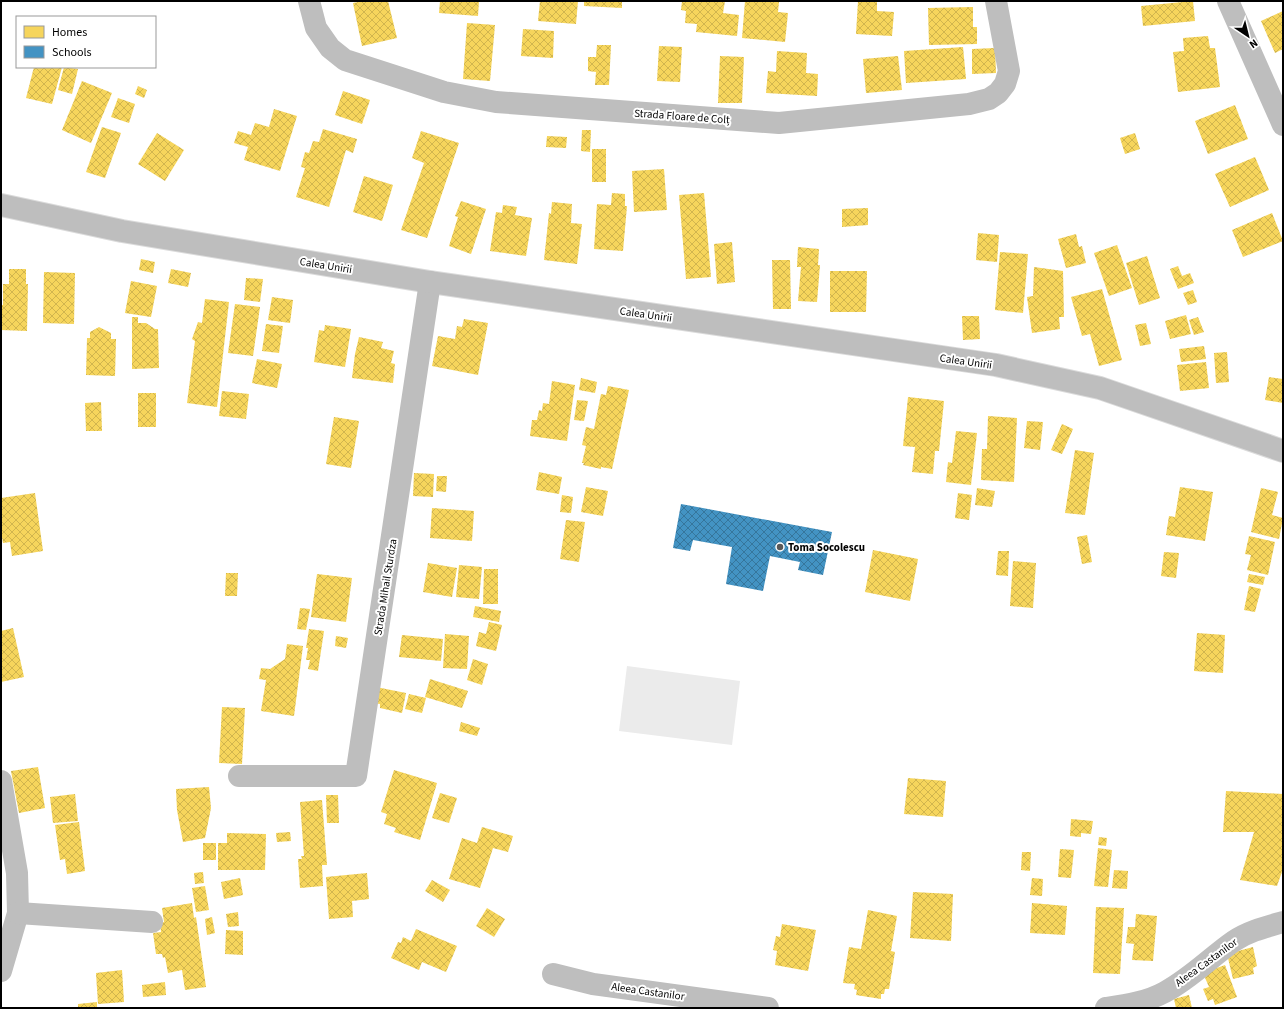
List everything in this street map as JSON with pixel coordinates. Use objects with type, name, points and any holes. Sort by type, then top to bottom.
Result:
[{"type":"street","name":"Strada Floare de Colț","points":[[309,1],[316,28],[330,48],[345,60],[444,92],[496,102],[779,123],[969,104],[989,99],[998,94],[1005,84],[1009,71],[996,1]]},
{"type":"street","points":[[1228,1],[1283,124]]},
{"type":"street","name":"Calea Unirii","points":[[1,205],[122,231],[430,282],[996,366],[1100,388],[1283,452]]},
{"type":"street","name":"Strada Mihail Sturdza","points":[[239,776],[356,776],[430,282]]},
{"type":"street","points":[[1,781],[17,873],[18,913],[1,971]]},
{"type":"street","points":[[18,913],[152,922]]},
{"type":"street","name":"Aleea Castanilor","points":[[1106,1008],[1147,1000],[1165,992],[1189,977],[1235,940],[1252,931],[1283,922]]},
{"type":"street","name":"Aleea Castanilor","points":[[553,974],[593,984],[768,1008]]},
{"type":"shaded area","points":[[627,666],[740,681],[732,745],[619,731]]},
{"type":"building: Homes","points":[[363,1],[388,1],[397,38],[362,46],[353,3]]},
{"type":"building: Homes","points":[[440,1],[479,1],[478,16],[439,13]]},
{"type":"building: Homes","points":[[540,1],[578,1],[576,24],[538,21]]},
{"type":"building: Homes","points":[[584,1],[622,1],[622,8],[584,6]]},
{"type":"building: Homes","points":[[682,1],[725,1],[723,13],[739,15],[737,36],[696,32],[697,24],[685,23],[686,11],[681,10]]},
{"type":"building: Homes","points":[[745,1],[779,2],[778,12],[788,13],[785,42],[742,38]]},
{"type":"building: Homes","points":[[858,1],[877,1],[877,11],[894,12],[892,36],[856,34]]},
{"type":"building: Homes","points":[[1193,1],[1195,21],[1143,26],[1141,6]]},
{"type":"building: Homes","points":[[973,7],[973,27],[977,27],[977,44],[929,45],[928,8]]},
{"type":"building: Homes","points":[[1283,11],[1283,49],[1275,53],[1261,21]]},
{"type":"building: Homes","points":[[467,23],[495,25],[490,81],[463,79]]},
{"type":"building: Homes","points":[[523,29],[554,31],[553,58],[521,56]]},
{"type":"building: Homes","points":[[1208,36],[1210,48],[1215,48],[1220,87],[1178,92],[1173,52],[1184,51],[1183,38]]},
{"type":"building: Homes","points":[[597,45],[611,45],[609,85],[595,85],[596,72],[588,71],[588,57],[596,57]]},
{"type":"building: Homes","points":[[659,46],[682,47],[680,82],[657,81]]},
{"type":"building: Homes","points":[[963,47],[966,79],[906,83],[904,51]]},
{"type":"building: Homes","points":[[995,48],[996,73],[972,74],[972,49]]},
{"type":"building: Homes","points":[[777,51],[807,53],[806,73],[818,74],[817,96],[766,93],[768,71],[776,72]]},
{"type":"building: Homes","points":[[720,56],[744,57],[742,103],[718,103]]},
{"type":"building: Homes","points":[[898,56],[902,90],[866,93],[863,59]]},
{"type":"building: Homes","points":[[34,68],[62,68],[52,104],[26,98]]},
{"type":"building: Homes","points":[[64,68],[78,69],[72,94],[58,90]]},
{"type":"building: Homes","points":[[82,81],[112,93],[91,143],[62,130]]},
{"type":"building: Homes","points":[[138,86],[147,90],[144,98],[135,94]]},
{"type":"building: Homes","points":[[343,91],[370,100],[362,124],[335,115]]},
{"type":"building: Homes","points":[[118,98],[135,104],[129,123],[111,117]]},
{"type":"building: Homes","points":[[1235,105],[1248,139],[1208,154],[1195,121]]},
{"type":"building: Homes","points":[[274,109],[297,116],[280,171],[244,160],[248,147],[234,143],[238,131],[251,135],[255,123],[269,127]]},
{"type":"building: Homes","points":[[102,127],[121,133],[105,178],[86,172]]},
{"type":"building: Homes","points":[[323,129],[357,139],[353,153],[346,150],[329,207],[296,197],[305,168],[301,167],[305,152],[309,153],[313,141],[319,142]]},
{"type":"building: Homes","points":[[582,130],[591,130],[590,152],[581,151]]},
{"type":"building: Homes","points":[[421,131],[459,143],[427,238],[401,230],[424,163],[412,158]]},
{"type":"building: Homes","points":[[157,133],[184,150],[165,181],[138,164]]},
{"type":"building: Homes","points":[[1135,133],[1140,149],[1125,154],[1120,138]]},
{"type":"building: Homes","points":[[547,136],[567,137],[566,148],[546,147]]},
{"type":"building: Homes","points":[[592,149],[606,149],[606,182],[592,182]]},
{"type":"building: Homes","points":[[1255,157],[1269,190],[1230,207],[1215,174]]},
{"type":"building: Homes","points":[[664,169],[667,210],[634,212],[632,171]]},
{"type":"building: Homes","points":[[364,176],[393,185],[382,221],[353,212]]},
{"type":"building: Homes","points":[[612,193],[625,194],[625,206],[627,206],[623,251],[594,249],[597,204],[611,205]]},
{"type":"building: Homes","points":[[704,193],[711,277],[686,279],[679,195]]},
{"type":"building: Homes","points":[[461,201],[486,209],[471,254],[449,246],[458,217],[455,216]]},
{"type":"building: Homes","points":[[552,202],[572,204],[571,223],[582,224],[577,264],[544,260],[549,213],[551,214]]},
{"type":"building: Homes","points":[[503,205],[517,207],[515,215],[532,218],[526,256],[490,251],[496,212],[502,213]]},
{"type":"building: Homes","points":[[868,208],[868,225],[842,227],[842,209]]},
{"type":"building: Homes","points":[[1272,213],[1283,241],[1243,257],[1232,230]]},
{"type":"building: Homes","points":[[978,233],[999,235],[997,262],[976,260]]},
{"type":"building: Homes","points":[[1076,234],[1079,247],[1082,246],[1086,263],[1066,268],[1058,239]]},
{"type":"building: Homes","points":[[732,242],[735,282],[717,284],[714,244]]},
{"type":"building: Homes","points":[[1117,245],[1132,288],[1109,296],[1094,253]]},
{"type":"building: Homes","points":[[798,247],[819,249],[818,265],[820,265],[817,302],[798,301],[801,267],[797,267]]},
{"type":"building: Homes","points":[[1000,252],[1028,254],[1023,313],[995,310]]},
{"type":"building: Homes","points":[[1147,256],[1160,298],[1139,305],[1126,263]]},
{"type":"building: Homes","points":[[141,259],[155,262],[153,273],[139,270]]},
{"type":"building: Homes","points":[[772,260],[790,260],[791,309],[773,309]]},
{"type":"building: Homes","points":[[1178,266],[1182,276],[1190,273],[1194,283],[1178,289],[1170,269]]},
{"type":"building: Homes","points":[[1034,267],[1063,271],[1064,317],[1059,317],[1060,329],[1032,333],[1027,297],[1033,296]]},
{"type":"building: Homes","points":[[9,269],[26,269],[26,284],[28,284],[27,331],[1,330],[3,284],[9,284]]},
{"type":"building: Homes","points":[[171,269],[191,273],[188,287],[168,283]]},
{"type":"building: Homes","points":[[830,271],[867,271],[866,312],[830,312]]},
{"type":"building: Homes","points":[[44,272],[75,273],[74,324],[43,323]]},
{"type":"building: Homes","points":[[246,278],[263,279],[260,302],[244,300]]},
{"type":"building: Homes","points":[[131,281],[157,286],[151,317],[125,313]]},
{"type":"building: Homes","points":[[1102,289],[1122,360],[1099,366],[1090,334],[1082,336],[1071,297]]},
{"type":"building: Homes","points":[[1193,290],[1197,302],[1188,305],[1183,293]]},
{"type":"building: Homes","points":[[272,297],[293,300],[290,323],[268,320]]},
{"type":"building: Homes","points":[[205,299],[229,302],[217,407],[187,403],[195,341],[192,339],[198,322],[202,323]]},
{"type":"building: Homes","points":[[235,304],[260,307],[253,356],[228,353]]},
{"type":"building: Homes","points":[[1186,315],[1191,334],[1170,339],[1165,321]]},
{"type":"building: Homes","points":[[962,316],[979,316],[980,339],[963,340]]},
{"type":"building: Homes","points":[[132,317],[138,317],[138,323],[146,323],[155,329],[158,329],[159,368],[132,369]]},
{"type":"building: Homes","points":[[1198,317],[1204,332],[1194,335],[1189,320]]},
{"type":"building: Homes","points":[[464,319],[488,323],[478,375],[432,366],[438,336],[455,339],[457,326],[462,327]]},
{"type":"building: Homes","points":[[1146,323],[1151,344],[1140,346],[1135,325]]},
{"type":"building: Homes","points":[[266,324],[283,326],[279,353],[262,351]]},
{"type":"building: Homes","points":[[325,325],[351,329],[345,367],[314,362],[319,330],[324,331]]},
{"type":"building: Homes","points":[[99,327],[111,333],[111,339],[116,339],[115,376],[86,375],[87,338],[90,338],[90,332]]},
{"type":"building: Homes","points":[[359,337],[383,342],[381,348],[394,351],[391,363],[395,364],[393,383],[352,378]]},
{"type":"building: Homes","points":[[1204,346],[1206,359],[1181,362],[1179,349]]},
{"type":"building: Homes","points":[[1227,352],[1229,382],[1216,383],[1214,353]]},
{"type":"building: Homes","points":[[257,359],[282,364],[277,388],[252,383]]},
{"type":"building: Homes","points":[[1206,362],[1209,388],[1180,391],[1177,365]]},
{"type":"building: Homes","points":[[1269,377],[1283,379],[1283,403],[1265,400]]},
{"type":"building: Homes","points":[[581,378],[597,382],[595,393],[579,390]]},
{"type":"building: Homes","points":[[552,381],[575,385],[567,441],[530,436],[532,420],[537,420],[539,410],[542,411],[543,403],[549,404]]},
{"type":"building: Homes","points":[[608,386],[629,390],[612,469],[601,467],[601,469],[583,465],[584,463],[582,463],[586,446],[582,445],[586,427],[594,429],[601,394],[606,395]]},
{"type":"building: Homes","points":[[222,391],[249,394],[246,419],[219,416]]},
{"type":"building: Homes","points":[[138,393],[156,393],[156,427],[138,427]]},
{"type":"building: Homes","points":[[908,397],[944,401],[939,451],[935,451],[933,474],[912,472],[915,447],[903,446]]},
{"type":"building: Homes","points":[[577,400],[588,401],[584,421],[574,420]]},
{"type":"building: Homes","points":[[101,402],[102,431],[86,431],[85,403]]},
{"type":"building: Homes","points":[[988,416],[1017,418],[1014,482],[981,480],[982,449],[987,449]]},
{"type":"building: Homes","points":[[334,417],[359,421],[351,468],[326,464]]},
{"type":"building: Homes","points":[[1027,421],[1043,422],[1040,450],[1024,448]]},
{"type":"building: Homes","points":[[1062,424],[1073,429],[1062,454],[1051,450]]},
{"type":"building: Homes","points":[[956,431],[977,433],[971,485],[946,482],[948,462],[952,463]]},
{"type":"building: Homes","points":[[1075,450],[1094,453],[1085,515],[1065,513]]},
{"type":"building: Homes","points":[[539,472],[562,477],[559,494],[536,490]]},
{"type":"building: Homes","points":[[414,473],[434,474],[433,497],[413,496]]},
{"type":"building: Homes","points":[[437,476],[447,476],[446,492],[436,491]]},
{"type":"building: Homes","points":[[586,487],[608,491],[603,516],[581,512]]},
{"type":"building: Homes","points":[[1180,487],[1213,492],[1205,541],[1166,535],[1169,516],[1175,517]]},
{"type":"building: Homes","points":[[977,488],[995,491],[992,507],[975,505]]},
{"type":"building: Homes","points":[[1261,488],[1278,492],[1272,515],[1283,518],[1279,539],[1251,532]]},
{"type":"building: Homes","points":[[35,493],[43,551],[12,556],[10,542],[3,543],[1,532],[1,498]]},
{"type":"building: Homes","points":[[958,493],[972,495],[969,520],[955,518]]},
{"type":"building: Homes","points":[[562,495],[573,497],[571,513],[560,512]]},
{"type":"building: Homes","points":[[432,508],[474,511],[472,541],[430,538]]},
{"type":"building: Homes","points":[[566,520],[585,522],[579,562],[560,559]]},
{"type":"building: Homes","points":[[1087,535],[1092,562],[1082,564],[1077,537]]},
{"type":"building: Homes","points":[[1249,536],[1275,542],[1268,575],[1247,570],[1251,555],[1245,554]]},
{"type":"building: Homes","points":[[873,550],[918,559],[910,601],[865,592]]},
{"type":"building: Homes","points":[[998,551],[1009,551],[1008,576],[996,575]]},
{"type":"building: Homes","points":[[1164,552],[1179,553],[1176,578],[1161,576]]},
{"type":"building: Homes","points":[[1013,561],[1036,563],[1033,608],[1010,606]]},
{"type":"building: Homes","points":[[428,563],[457,568],[452,597],[423,592]]},
{"type":"building: Homes","points":[[459,565],[482,567],[479,599],[456,597]]},
{"type":"building: Homes","points":[[484,569],[498,569],[498,604],[483,604]]},
{"type":"building: Homes","points":[[226,573],[238,573],[237,596],[225,596]]},
{"type":"building: Homes","points":[[317,574],[352,578],[346,622],[311,617]]},
{"type":"building: Homes","points":[[1249,574],[1265,577],[1263,585],[1247,582]]},
{"type":"building: Homes","points":[[1249,586],[1261,589],[1255,612],[1244,610]]},
{"type":"building: Homes","points":[[475,606],[501,611],[499,622],[473,617]]},
{"type":"building: Homes","points":[[300,608],[310,609],[306,630],[297,629]]},
{"type":"building: Homes","points":[[489,622],[502,625],[496,651],[476,646],[479,632],[486,634]]},
{"type":"building: Homes","points":[[13,628],[24,677],[1,682],[1,631]]},
{"type":"building: Homes","points":[[309,629],[324,631],[318,671],[308,669],[310,660],[306,660]]},
{"type":"building: Homes","points":[[1197,633],[1225,635],[1223,673],[1194,671]]},
{"type":"building: Homes","points":[[445,634],[469,636],[467,669],[443,668]]},
{"type":"building: Homes","points":[[402,635],[443,639],[441,661],[399,657]]},
{"type":"building: Homes","points":[[336,636],[348,638],[346,648],[335,646]]},
{"type":"building: Homes","points":[[287,644],[303,646],[294,716],[261,711],[266,680],[259,679],[261,668],[270,669],[285,659]]},
{"type":"building: Homes","points":[[473,659],[488,664],[482,685],[467,680]]},
{"type":"building: Homes","points":[[430,679],[468,691],[462,708],[425,697]]},
{"type":"building: Homes","points":[[376,687],[406,693],[402,713],[380,708],[380,704],[372,703]]},
{"type":"building: Homes","points":[[409,694],[426,698],[422,713],[405,709]]},
{"type":"building: Homes","points":[[222,707],[245,708],[242,764],[219,763]]},
{"type":"building: Homes","points":[[461,722],[480,728],[477,736],[459,731]]},
{"type":"building: Homes","points":[[38,767],[45,808],[19,813],[11,771]]},
{"type":"building: Homes","points":[[394,770],[437,783],[420,840],[394,832],[396,828],[384,824],[387,814],[381,812]]},
{"type":"building: Homes","points":[[908,778],[946,781],[943,817],[904,814]]},
{"type":"building: Homes","points":[[209,787],[211,808],[205,838],[183,842],[177,810],[176,789]]},
{"type":"building: Homes","points":[[1226,791],[1283,794],[1283,869],[1277,886],[1240,880],[1254,832],[1223,832]]},
{"type":"building: Homes","points":[[440,793],[457,798],[449,823],[432,818]]},
{"type":"building: Homes","points":[[75,794],[78,821],[53,823],[50,797]]},
{"type":"building: Homes","points":[[326,795],[338,795],[339,823],[327,823]]},
{"type":"building: Homes","points":[[322,800],[327,865],[322,865],[323,886],[300,888],[298,859],[302,859],[301,856],[304,856],[300,802]]},
{"type":"building: Homes","points":[[1071,819],[1093,821],[1091,834],[1081,833],[1081,837],[1070,836]]},
{"type":"building: Homes","points":[[79,822],[85,871],[67,874],[65,859],[60,860],[55,825]]},
{"type":"building: Homes","points":[[482,827],[513,836],[508,852],[493,848],[480,888],[449,879],[462,838],[477,843]]},
{"type":"building: Homes","points":[[290,832],[291,841],[277,842],[276,833]]},
{"type":"building: Homes","points":[[227,833],[266,834],[265,870],[218,870],[218,843],[227,843]]},
{"type":"building: Homes","points":[[1099,837],[1107,838],[1106,846],[1098,845]]},
{"type":"building: Homes","points":[[203,843],[216,843],[216,860],[203,860]]},
{"type":"building: Homes","points":[[1098,848],[1112,850],[1108,887],[1094,886]]},
{"type":"building: Homes","points":[[1060,849],[1074,850],[1071,878],[1058,877]]},
{"type":"building: Homes","points":[[1022,852],[1031,852],[1030,871],[1021,870]]},
{"type":"building: Homes","points":[[1114,870],[1128,871],[1127,889],[1112,888]]},
{"type":"building: Homes","points":[[203,872],[204,883],[195,884],[194,873]]},
{"type":"building: Homes","points":[[367,873],[369,899],[352,901],[353,917],[329,919],[326,877]]},
{"type":"building: Homes","points":[[240,878],[243,895],[224,899],[221,882]]},
{"type":"building: Homes","points":[[1032,878],[1043,879],[1042,896],[1030,895]]},
{"type":"building: Homes","points":[[432,880],[450,890],[443,902],[425,891]]},
{"type":"building: Homes","points":[[205,886],[209,910],[196,912],[192,888]]},
{"type":"building: Homes","points":[[913,892],[953,894],[951,941],[910,938]]},
{"type":"building: Homes","points":[[192,903],[194,918],[196,917],[206,987],[185,990],[182,970],[168,973],[165,957],[163,958],[162,954],[156,954],[153,933],[161,932],[160,923],[164,922],[162,908]]},
{"type":"building: Homes","points":[[1032,903],[1067,906],[1065,935],[1030,933]]},
{"type":"building: Homes","points":[[1096,907],[1124,908],[1120,974],[1093,973]]},
{"type":"building: Homes","points":[[487,908],[505,919],[494,937],[476,926]]},
{"type":"building: Homes","points":[[868,910],[897,916],[891,951],[895,952],[889,989],[885,989],[884,994],[881,994],[881,999],[856,995],[857,990],[854,989],[855,984],[843,983],[849,947],[861,949]]},
{"type":"building: Homes","points":[[238,912],[239,926],[228,927],[226,914]]},
{"type":"building: Homes","points":[[1136,914],[1157,916],[1153,961],[1132,960],[1134,944],[1126,943],[1128,927],[1135,927]]},
{"type":"building: Homes","points":[[212,917],[215,933],[207,935],[205,919]]},
{"type":"building: Homes","points":[[782,924],[816,930],[808,971],[775,965],[777,951],[773,950],[776,936],[780,937]]},
{"type":"building: Homes","points":[[416,929],[457,946],[446,972],[422,962],[419,970],[391,958],[398,942],[401,943],[403,937],[411,941]]},
{"type":"building: Homes","points":[[226,930],[243,931],[243,955],[225,954]]},
{"type":"building: Homes","points":[[1253,947],[1257,966],[1253,968],[1254,974],[1233,979],[1227,954]]},
{"type":"building: Homes","points":[[1225,965],[1237,997],[1215,1005],[1213,999],[1208,1001],[1203,989],[1209,987],[1203,973]]},
{"type":"building: Homes","points":[[122,970],[124,1002],[98,1004],[96,973]]},
{"type":"building: Homes","points":[[165,982],[166,995],[143,997],[142,985]]},
{"type":"building: Homes","points":[[1189,995],[1192,1008],[1176,1008],[1174,999]]},
{"type":"building: Homes","points":[[97,1002],[97,1008],[78,1008],[78,1004]]},
{"type":"building: Schools","name":"Toma Socolescu","points":[[681,504],[832,532],[823,575],[798,570],[800,562],[770,556],[763,591],[726,584],[732,547],[693,540],[690,551],[673,548]]},
{"type":"place","name":"Toma Socolescu","points":[[780,547]]}]
